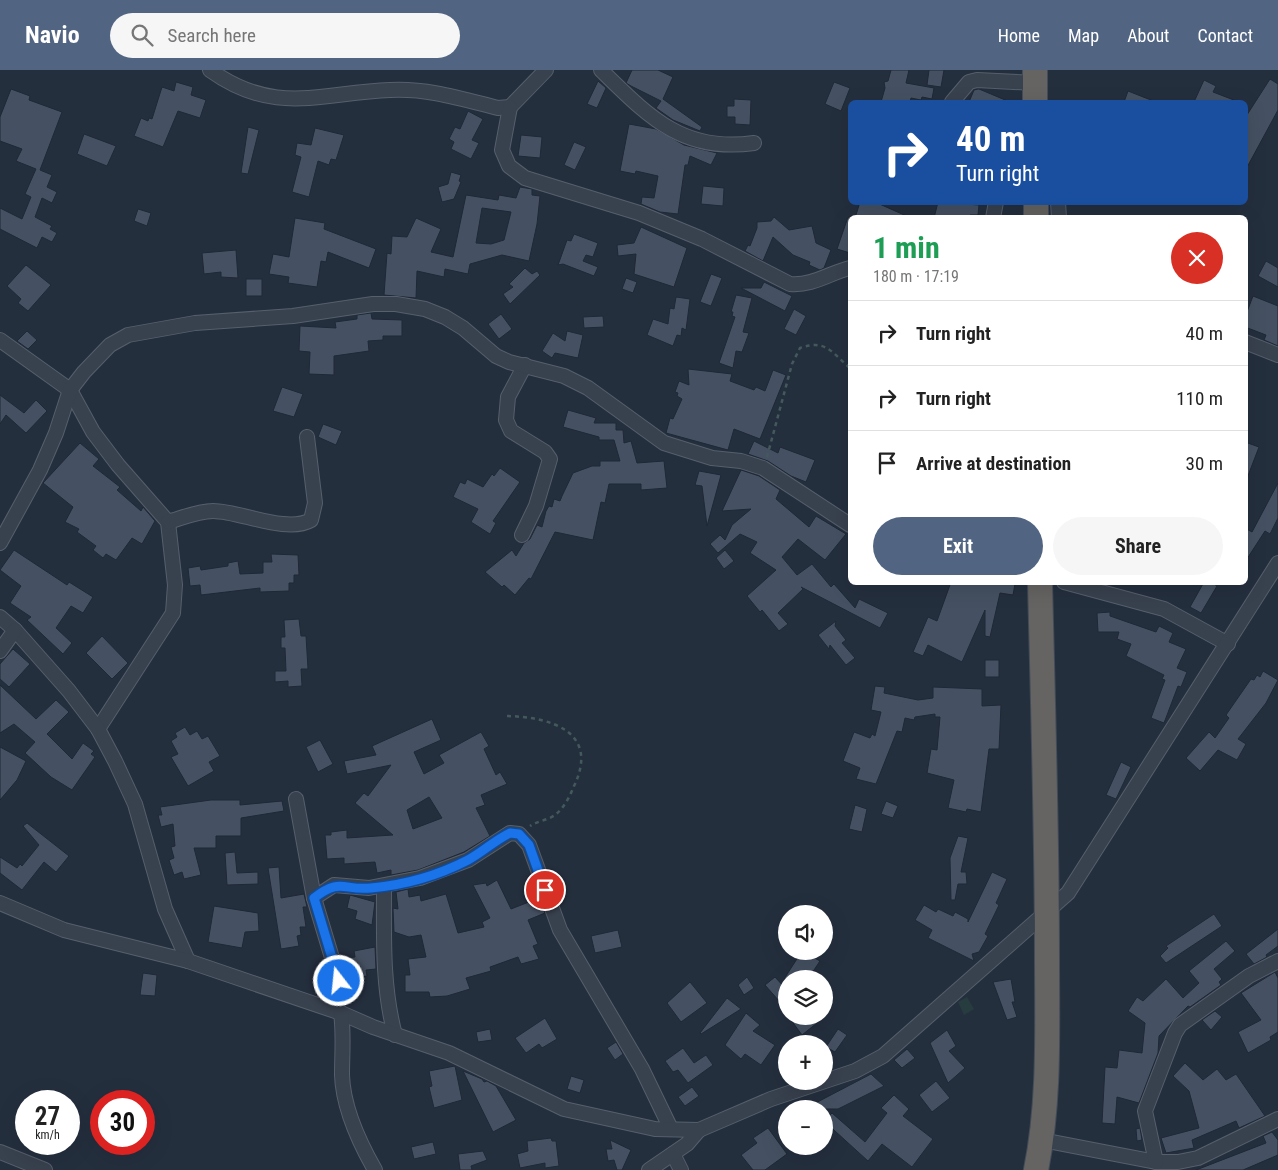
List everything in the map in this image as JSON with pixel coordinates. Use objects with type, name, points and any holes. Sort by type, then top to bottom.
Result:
[{"type":"highway","points":[[1036,1170],[1042,1140],[1047,1035],[1047,911],[1040,585]]},
{"type":"street","points":[[210,70],[229,84],[259,95],[289,100],[390,90],[431,91],[498,108],[510,107]]},
{"type":"street","points":[[546,70],[510,107],[502,150],[509,166],[525,178],[639,213],[702,239],[790,284],[802,285],[816,281],[835,271],[848,268]]},
{"type":"street","points":[[601,70],[644,111],[669,128],[701,142],[729,146],[754,143]]},
{"type":"street","points":[[954,100],[968,82],[977,80],[1035,85]]},
{"type":"street","points":[[0,543],[40,470],[56,433],[70,390],[110,345],[128,335],[195,323],[292,316],[373,304],[396,304],[426,309],[464,328],[496,356],[509,362],[564,376],[588,388],[664,443],[712,458],[741,461],[764,468],[848,524]]},
{"type":"street","points":[[0,340],[70,390],[93,432],[118,465],[168,522],[175,585],[173,613],[98,729]]},
{"type":"street","points":[[1248,343],[1278,355]]},
{"type":"street","points":[[522,535],[536,506],[550,459],[545,452],[511,431],[506,420],[508,396],[525,365]]},
{"type":"street","points":[[168,522],[212,511],[275,523],[304,524],[311,520],[315,503],[307,437]]},
{"type":"street","points":[[0,903],[64,930],[188,961],[339,1012],[395,1035],[449,1053],[564,1109],[622,1122],[671,1129],[699,1130],[771,1099],[855,1071],[883,1056],[1068,893],[1278,563]]},
{"type":"street","points":[[1075,585],[1164,609],[1228,644]]},
{"type":"street","points":[[0,616],[15,630],[98,729],[135,804],[165,909],[188,961]]},
{"type":"street","points":[[0,650],[15,630]]},
{"type":"street","points":[[296,799],[314,898],[337,973],[339,1012],[344,1032],[342,1076],[345,1099],[361,1145],[375,1170]]},
{"type":"street","points":[[314,898],[334,885],[358,888],[384,886],[420,878],[468,860],[510,833],[519,834],[529,845],[560,930],[642,1069],[671,1129]]},
{"type":"street","points":[[384,886],[385,990],[395,1035]]},
{"type":"street","points":[[1156,1162],[1144,1111],[1175,1033],[1180,1025],[1249,976],[1278,961]]},
{"type":"street","points":[[1042,1140],[1156,1162],[1178,1162],[1198,1158],[1278,1119]]},
{"type":"street","points":[[649,1170],[687,1144],[699,1130]]},
{"type":"street","points":[[0,1152],[46,1170]]},
{"type":"street","points":[[673,1154],[680,1170]]},
{"type":"path","points":[[764,468],[792,364],[800,348],[814,343],[823,345],[848,366]]},
{"type":"path","points":[[507,716],[530,717],[554,723],[571,733],[581,748],[580,773],[565,804],[554,815],[538,821],[519,834]]},
{"type":"green space","points":[[967,997],[974,1009],[964,1015],[958,1002]]},
{"type":"building","points":[[632,70],[658,70],[673,77],[663,99],[702,127],[700,131],[673,120],[656,108],[661,101],[626,83]]},
{"type":"building","points":[[891,70],[909,70],[906,83],[934,88],[932,99],[922,97],[921,100],[911,98],[910,100],[882,100],[885,88],[884,82],[888,81]]},
{"type":"building","points":[[929,70],[944,70],[941,87],[927,85]]},
{"type":"building","points":[[1270,79],[1278,84],[1278,110],[1248,165],[1248,113]]},
{"type":"building","points":[[1204,80],[1216,86],[1213,92],[1234,100],[1195,100]]},
{"type":"building","points":[[598,81],[606,88],[597,108],[587,104]]},
{"type":"building","points":[[176,82],[193,87],[191,95],[206,100],[200,118],[178,111],[163,147],[134,136],[141,118],[148,121],[149,118],[152,119],[162,87],[174,91]]},
{"type":"building","points":[[834,82],[850,88],[841,111],[825,104]]},
{"type":"building","points":[[11,89],[30,96],[29,100],[62,112],[40,170],[52,175],[47,187],[57,192],[52,203],[42,198],[35,217],[52,226],[50,229],[57,233],[52,242],[42,237],[37,248],[0,229],[0,208],[22,219],[31,197],[25,194],[36,169],[16,161],[22,149],[0,141],[0,117]]},
{"type":"building","points":[[979,89],[1005,100],[970,100],[974,90]]},
{"type":"building","points":[[1128,91],[1151,100],[1125,100]]},
{"type":"building","points":[[734,99],[751,100],[750,125],[735,124],[735,117],[727,117],[727,106],[734,106]]},
{"type":"building","points":[[468,111],[483,119],[472,140],[479,143],[471,159],[451,149],[454,142],[449,139],[455,127],[460,129]]},
{"type":"building","points":[[629,124],[656,129],[684,145],[717,153],[711,165],[690,156],[688,165],[685,165],[678,214],[660,212],[641,204],[642,197],[654,198],[658,176],[636,171],[635,174],[620,171]]},
{"type":"building","points":[[248,127],[259,130],[248,174],[241,173]]},
{"type":"building","points":[[315,128],[344,135],[336,160],[331,159],[329,165],[318,161],[309,197],[292,192],[301,157],[295,155],[297,143],[311,145]]},
{"type":"building","points":[[84,134],[116,146],[107,166],[77,154]]},
{"type":"building","points":[[521,135],[542,137],[540,158],[518,156]]},
{"type":"building","points":[[574,142],[586,147],[575,170],[564,165]]},
{"type":"building","points":[[451,172],[461,175],[459,181],[461,182],[454,199],[442,202],[438,187],[448,184]]},
{"type":"building","points":[[703,186],[724,188],[723,206],[701,204]]},
{"type":"building","points":[[520,187],[532,189],[532,195],[540,196],[537,224],[529,261],[502,255],[470,264],[468,274],[445,269],[444,277],[417,271],[416,298],[384,295],[387,253],[391,254],[392,236],[407,237],[416,218],[441,229],[431,252],[453,257],[466,195],[498,200],[499,195],[516,198]],"holes":[[[482,208],[511,212],[504,240],[491,244],[476,243]]]},
{"type":"building","points":[[859,205],[882,205],[904,215],[856,215]]},
{"type":"building","points":[[937,205],[979,205],[978,215],[935,215]]},
{"type":"building","points":[[138,209],[151,213],[147,226],[134,221]]},
{"type":"building","points":[[774,217],[789,230],[812,226],[816,243],[831,250],[824,268],[820,270],[809,265],[810,262],[793,255],[773,237],[763,261],[745,251],[748,245],[750,246],[757,228],[757,222],[771,221]]},
{"type":"building","points":[[848,217],[848,252],[837,249]]},
{"type":"building","points":[[295,218],[325,223],[324,229],[376,249],[369,268],[328,252],[326,262],[321,261],[317,287],[288,283],[289,277],[269,274],[273,254],[289,257]]},
{"type":"building","points":[[641,227],[687,248],[674,287],[634,274],[636,254],[618,256],[617,245],[634,243]]},
{"type":"building","points":[[574,234],[598,243],[593,257],[586,255],[583,261],[598,267],[594,276],[563,264],[558,265],[567,240],[571,241]]},
{"type":"building","points":[[236,250],[238,278],[221,277],[221,272],[204,274],[202,253]]},
{"type":"building","points":[[1266,261],[1278,268],[1278,287],[1258,276]]},
{"type":"building","points":[[26,265],[51,285],[28,311],[18,303],[21,299],[7,286]]},
{"type":"building","points":[[525,268],[532,274],[537,271],[540,275],[510,304],[503,294],[513,287],[509,284]]},
{"type":"building","points":[[711,274],[722,278],[711,306],[700,302]]},
{"type":"building","points":[[626,278],[637,282],[633,293],[622,289]]},
{"type":"building","points":[[246,279],[262,279],[262,296],[246,296]]},
{"type":"building","points":[[764,282],[792,296],[785,311],[741,288],[761,288]]},
{"type":"building","points":[[736,295],[752,298],[743,332],[749,333],[742,352],[736,351],[733,368],[719,363],[735,317],[732,316],[733,312],[731,312]]},
{"type":"building","points":[[1253,296],[1278,306],[1278,346],[1264,340],[1266,335],[1248,328],[1248,309]]},
{"type":"building","points":[[676,297],[690,299],[686,330],[682,328],[681,336],[677,335],[673,346],[647,335],[653,319],[668,324],[670,308],[674,309]]},
{"type":"building","points":[[794,309],[806,316],[796,335],[784,329]]},
{"type":"building","points":[[371,313],[372,319],[402,320],[402,336],[383,336],[383,340],[368,341],[369,351],[334,356],[334,375],[309,374],[310,352],[299,351],[300,326],[336,328],[335,322],[357,319],[357,315]]},
{"type":"building","points":[[501,314],[512,329],[499,339],[488,324]]},
{"type":"building","points":[[603,316],[604,327],[584,328],[583,317]]},
{"type":"building","points":[[27,331],[37,340],[28,349],[17,341]]},
{"type":"building","points":[[567,331],[583,335],[578,358],[555,353],[552,358],[542,351],[553,333],[565,341]]},
{"type":"building","points":[[688,369],[732,374],[730,381],[754,390],[756,387],[765,391],[773,370],[786,375],[760,439],[734,429],[728,450],[666,433],[670,418],[673,419],[682,399],[675,392],[679,381],[689,385]]},
{"type":"building","points":[[282,387],[303,394],[294,417],[273,411]]},
{"type":"building","points":[[0,395],[24,413],[36,400],[47,411],[26,433],[6,415],[0,424]]},
{"type":"building","points":[[568,410],[596,418],[594,423],[616,423],[616,430],[623,430],[624,443],[631,441],[637,463],[664,461],[667,488],[641,490],[641,484],[609,484],[605,503],[601,502],[593,540],[555,532],[531,579],[529,578],[515,595],[504,585],[502,587],[485,572],[512,550],[516,556],[524,543],[530,539],[537,525],[542,527],[546,511],[549,506],[552,507],[554,499],[560,501],[573,473],[592,466],[600,466],[600,461],[620,461],[614,440],[599,440],[599,437],[563,427]]},
{"type":"building","points":[[323,424],[342,431],[336,445],[318,437]]},
{"type":"building","points":[[754,441],[778,453],[780,447],[815,460],[806,482],[791,476],[768,461],[748,454]]},
{"type":"building","points":[[80,443],[99,459],[93,466],[120,487],[117,490],[141,511],[143,507],[155,521],[142,544],[132,538],[116,560],[106,554],[103,558],[93,550],[96,546],[77,532],[79,529],[65,522],[73,507],[43,483]]},
{"type":"building","points":[[1248,443],[1259,447],[1248,476]]},
{"type":"building","points":[[500,468],[520,482],[493,521],[496,523],[490,534],[471,522],[478,509],[453,497],[460,482],[465,484],[467,479],[483,487],[492,474],[494,476]]},
{"type":"building","points":[[741,470],[759,476],[780,490],[776,499],[809,527],[816,516],[846,534],[825,560],[798,539],[782,557],[797,575],[812,564],[831,587],[834,584],[855,608],[859,599],[888,613],[880,628],[801,587],[803,589],[778,613],[788,624],[779,631],[762,610],[760,612],[747,596],[776,570],[750,553],[757,542],[740,534],[718,553],[710,544],[720,535],[725,540],[732,525],[751,509],[722,511]]},
{"type":"building","points":[[699,471],[721,475],[707,526],[702,486],[695,485]]},
{"type":"building","points":[[1278,483],[1278,518],[1270,534],[1265,531],[1248,557],[1248,530],[1252,532]]},
{"type":"building","points":[[14,550],[67,585],[69,582],[93,597],[83,613],[71,606],[56,628],[72,643],[63,654],[27,620],[31,617],[10,603],[21,586],[0,570]]},
{"type":"building","points":[[725,550],[734,561],[724,569],[716,558]]},
{"type":"building","points":[[271,554],[298,555],[299,575],[294,575],[294,583],[289,583],[289,591],[260,592],[260,588],[201,595],[200,585],[190,586],[188,568],[200,566],[201,570],[228,566],[228,563],[238,561],[240,574],[263,573],[263,562],[272,562]]},
{"type":"building","points":[[950,585],[1015,585],[1013,595],[1000,593],[990,637],[985,636],[985,610],[962,662],[928,645],[923,656],[913,652],[928,617],[937,621]]},
{"type":"building","points":[[1202,585],[1217,586],[1201,613],[1190,607]]},
{"type":"building","points":[[1110,612],[1110,616],[1156,632],[1159,626],[1173,633],[1169,642],[1186,649],[1177,668],[1187,672],[1181,687],[1178,686],[1164,723],[1151,718],[1165,680],[1162,679],[1164,675],[1126,656],[1131,644],[1117,639],[1119,632],[1098,632],[1097,613]]},
{"type":"building","points":[[299,619],[301,636],[306,636],[308,669],[301,669],[302,686],[288,687],[288,681],[275,682],[275,671],[286,671],[285,648],[281,648],[281,637],[285,637],[284,620]]},
{"type":"building","points":[[836,621],[835,626],[846,640],[842,643],[855,658],[846,665],[830,645],[829,649],[818,635]]},
{"type":"building","points":[[102,636],[128,663],[112,679],[86,653]]},
{"type":"building","points":[[13,649],[30,664],[9,687],[0,679],[0,664]]},
{"type":"building","points":[[985,660],[999,660],[999,677],[985,677]]},
{"type":"building","points":[[1263,671],[1278,680],[1266,703],[1238,739],[1246,744],[1237,760],[1218,750],[1200,771],[1186,758],[1209,732],[1215,738],[1229,718],[1226,715],[1251,679],[1254,680],[1257,675],[1260,677]]},
{"type":"building","points":[[0,685],[36,719],[56,700],[69,712],[47,734],[72,759],[83,743],[94,751],[91,754],[95,757],[72,790],[51,777],[25,753],[35,742],[14,724],[0,733]]},
{"type":"building","points":[[875,686],[885,687],[884,693],[918,700],[933,698],[933,687],[982,689],[982,706],[1001,705],[999,749],[989,749],[981,812],[967,809],[966,812],[948,808],[954,780],[927,773],[931,749],[937,750],[940,717],[935,717],[935,714],[915,717],[914,720],[905,718],[902,732],[897,731],[876,784],[856,779],[860,768],[843,761],[854,732],[870,738],[872,734],[875,736],[881,712],[871,710]]},
{"type":"building","points":[[432,719],[441,740],[414,752],[424,774],[444,763],[439,755],[481,732],[489,746],[484,749],[496,775],[500,772],[507,784],[481,795],[485,805],[476,808],[490,836],[464,852],[418,870],[391,875],[391,870],[377,873],[375,862],[344,864],[344,858],[327,859],[325,835],[331,835],[331,832],[347,830],[347,838],[393,835],[355,803],[364,793],[368,796],[391,765],[347,774],[344,761],[376,755],[372,746]],"holes":[[[429,797],[442,818],[413,829],[407,810]]]},
{"type":"building","points":[[185,727],[190,735],[197,731],[202,739],[208,736],[220,756],[209,762],[214,771],[188,786],[171,757],[178,754],[171,741],[177,737],[175,733]]},
{"type":"building","points":[[320,740],[333,764],[318,772],[306,747]]},
{"type":"building","points":[[0,747],[26,761],[17,780],[0,800]]},
{"type":"building","points":[[1121,762],[1131,767],[1116,799],[1106,795]]},
{"type":"building","points":[[211,800],[240,800],[240,805],[282,801],[284,811],[241,818],[241,836],[216,836],[216,848],[194,848],[201,875],[184,879],[182,872],[174,875],[169,860],[174,858],[171,847],[175,846],[173,824],[161,827],[158,815],[162,815],[160,807]]},
{"type":"building","points":[[886,801],[898,806],[893,818],[881,814]]},
{"type":"building","points":[[855,805],[867,809],[862,832],[849,829]]},
{"type":"building","points":[[27,823],[69,856],[56,872],[44,862],[22,890],[0,873],[0,857],[17,868],[20,864],[22,866],[39,845],[23,826]]},
{"type":"building","points":[[958,836],[968,838],[961,872],[966,872],[967,884],[958,884],[955,900],[951,900],[950,858]]},
{"type":"building","points":[[235,852],[237,873],[258,872],[258,884],[227,885],[225,853]]},
{"type":"building","points":[[279,867],[281,898],[304,894],[307,907],[303,907],[306,927],[300,927],[301,935],[297,936],[299,946],[281,949],[268,868]]},
{"type":"building","points":[[992,872],[1007,879],[996,903],[999,905],[985,934],[988,936],[979,952],[972,954],[974,961],[928,938],[932,930],[915,920],[924,905],[936,912],[938,909],[953,916],[955,912],[968,919],[968,922]]},
{"type":"building","points":[[497,880],[511,909],[539,898],[545,913],[528,920],[538,944],[533,946],[539,959],[521,964],[518,957],[490,967],[491,971],[466,978],[470,989],[447,996],[430,997],[429,992],[405,992],[405,975],[410,975],[408,959],[426,957],[421,935],[409,937],[394,932],[393,908],[398,909],[396,892],[408,889],[409,897],[420,895],[421,901],[446,894],[458,933],[484,927],[482,922],[490,918],[473,885],[486,883],[487,886]]},
{"type":"building","points":[[350,895],[375,902],[372,925],[355,919],[357,911],[347,908]]},
{"type":"building","points":[[214,906],[258,913],[259,931],[245,932],[242,948],[208,942]]},
{"type":"building","points":[[1214,914],[1222,926],[1166,963],[1160,956],[1168,948],[1166,946]]},
{"type":"building","points":[[1278,929],[1278,946],[1266,955],[1267,957],[1254,964],[1246,954]]},
{"type":"building","points":[[618,930],[622,947],[595,953],[591,936]]},
{"type":"building","points":[[1226,941],[1235,951],[1214,969],[1222,979],[1219,982],[1221,985],[1190,1007],[1188,1006],[1159,1036],[1158,1053],[1139,1103],[1117,1097],[1115,1124],[1102,1123],[1105,1067],[1117,1068],[1119,1050],[1142,1053],[1145,1023],[1128,1011],[1137,997],[1143,1001],[1166,979],[1183,998],[1199,983],[1189,971]]},
{"type":"building","points":[[375,947],[376,969],[366,970],[367,976],[355,978],[355,974],[349,975],[346,958],[355,957],[354,951]]},
{"type":"building","points":[[796,960],[820,961],[814,970],[790,970]]},
{"type":"building","points":[[1275,972],[1278,978],[1278,1032],[1270,1037],[1271,1040],[1248,1053],[1238,1032],[1261,1020],[1241,993]]},
{"type":"building","points":[[143,973],[157,975],[155,996],[140,995]]},
{"type":"building","points":[[747,977],[754,988],[744,995],[738,985]]},
{"type":"building","points":[[775,977],[778,980],[778,1000],[765,985]]},
{"type":"building","points":[[1011,979],[1015,1002],[1012,1002],[1017,1017],[1007,1020],[993,982]]},
{"type":"building","points":[[690,982],[707,1003],[681,1022],[667,1003]]},
{"type":"building","points":[[727,998],[741,1009],[701,1034],[700,1033]]},
{"type":"building","points":[[1215,1011],[1222,1017],[1211,1030],[1202,1020]]},
{"type":"building","points":[[746,1013],[760,1025],[753,1031],[775,1045],[761,1065],[745,1054],[741,1059],[725,1045]]},
{"type":"building","points":[[545,1018],[557,1039],[542,1048],[539,1044],[526,1053],[515,1038]]},
{"type":"building","points":[[795,1025],[814,1025],[802,1035]]},
{"type":"building","points":[[490,1029],[492,1040],[478,1042],[476,1032]]},
{"type":"building","points":[[838,1029],[847,1035],[835,1052],[833,1051],[833,1036]]},
{"type":"building","points":[[947,1030],[956,1046],[949,1051],[965,1068],[948,1083],[930,1043]]},
{"type":"building","points":[[616,1042],[623,1054],[615,1060],[607,1048]]},
{"type":"building","points":[[683,1048],[694,1063],[706,1055],[713,1065],[688,1083],[678,1070],[673,1072],[665,1061]]},
{"type":"building","points":[[907,1049],[915,1058],[902,1068],[894,1060]]},
{"type":"building","points":[[1185,1063],[1203,1080],[1217,1069],[1226,1080],[1236,1074],[1265,1116],[1239,1128],[1236,1121],[1192,1140],[1194,1148],[1166,1153],[1161,1138],[1199,1128],[1189,1091],[1173,1076]]},
{"type":"building","points":[[455,1066],[462,1100],[434,1108],[429,1087],[432,1086],[429,1071]]},
{"type":"building","points":[[463,1071],[496,1086],[516,1120],[493,1132]]},
{"type":"building","points":[[871,1074],[884,1086],[838,1109],[833,1109],[833,1100],[821,1100]]},
{"type":"building","points":[[571,1076],[584,1080],[580,1093],[567,1089]]},
{"type":"building","points":[[936,1081],[950,1098],[932,1112],[919,1095]]},
{"type":"building","points":[[692,1087],[699,1096],[685,1106],[678,1097]]},
{"type":"building","points":[[894,1095],[909,1109],[903,1116],[933,1139],[912,1167],[882,1144],[868,1161],[833,1129],[833,1114],[865,1142],[887,1113],[881,1108]]},
{"type":"building","points":[[768,1128],[778,1142],[778,1155],[786,1155],[765,1170],[753,1170],[741,1155],[757,1143],[753,1138]]},
{"type":"building","points":[[1140,1128],[1142,1140],[1137,1141],[1136,1129]]},
{"type":"building","points":[[1272,1132],[1278,1140],[1278,1155],[1243,1170],[1196,1170],[1266,1143],[1263,1136]]},
{"type":"building","points":[[551,1138],[552,1141],[556,1141],[559,1166],[545,1168],[545,1163],[520,1168],[517,1154],[528,1151],[527,1141]]},
{"type":"building","points":[[610,1140],[631,1150],[622,1170],[617,1170],[614,1160],[608,1161],[606,1149],[612,1149]]},
{"type":"building","points":[[433,1142],[436,1154],[414,1159],[411,1147]]},
{"type":"building","points":[[483,1151],[487,1160],[471,1166],[472,1170],[460,1170],[458,1154]]},
{"type":"route","points":[[339,981],[314,898],[326,888],[334,885],[369,888],[420,878],[468,860],[489,844],[510,833],[519,834],[529,845],[545,890]]}]
